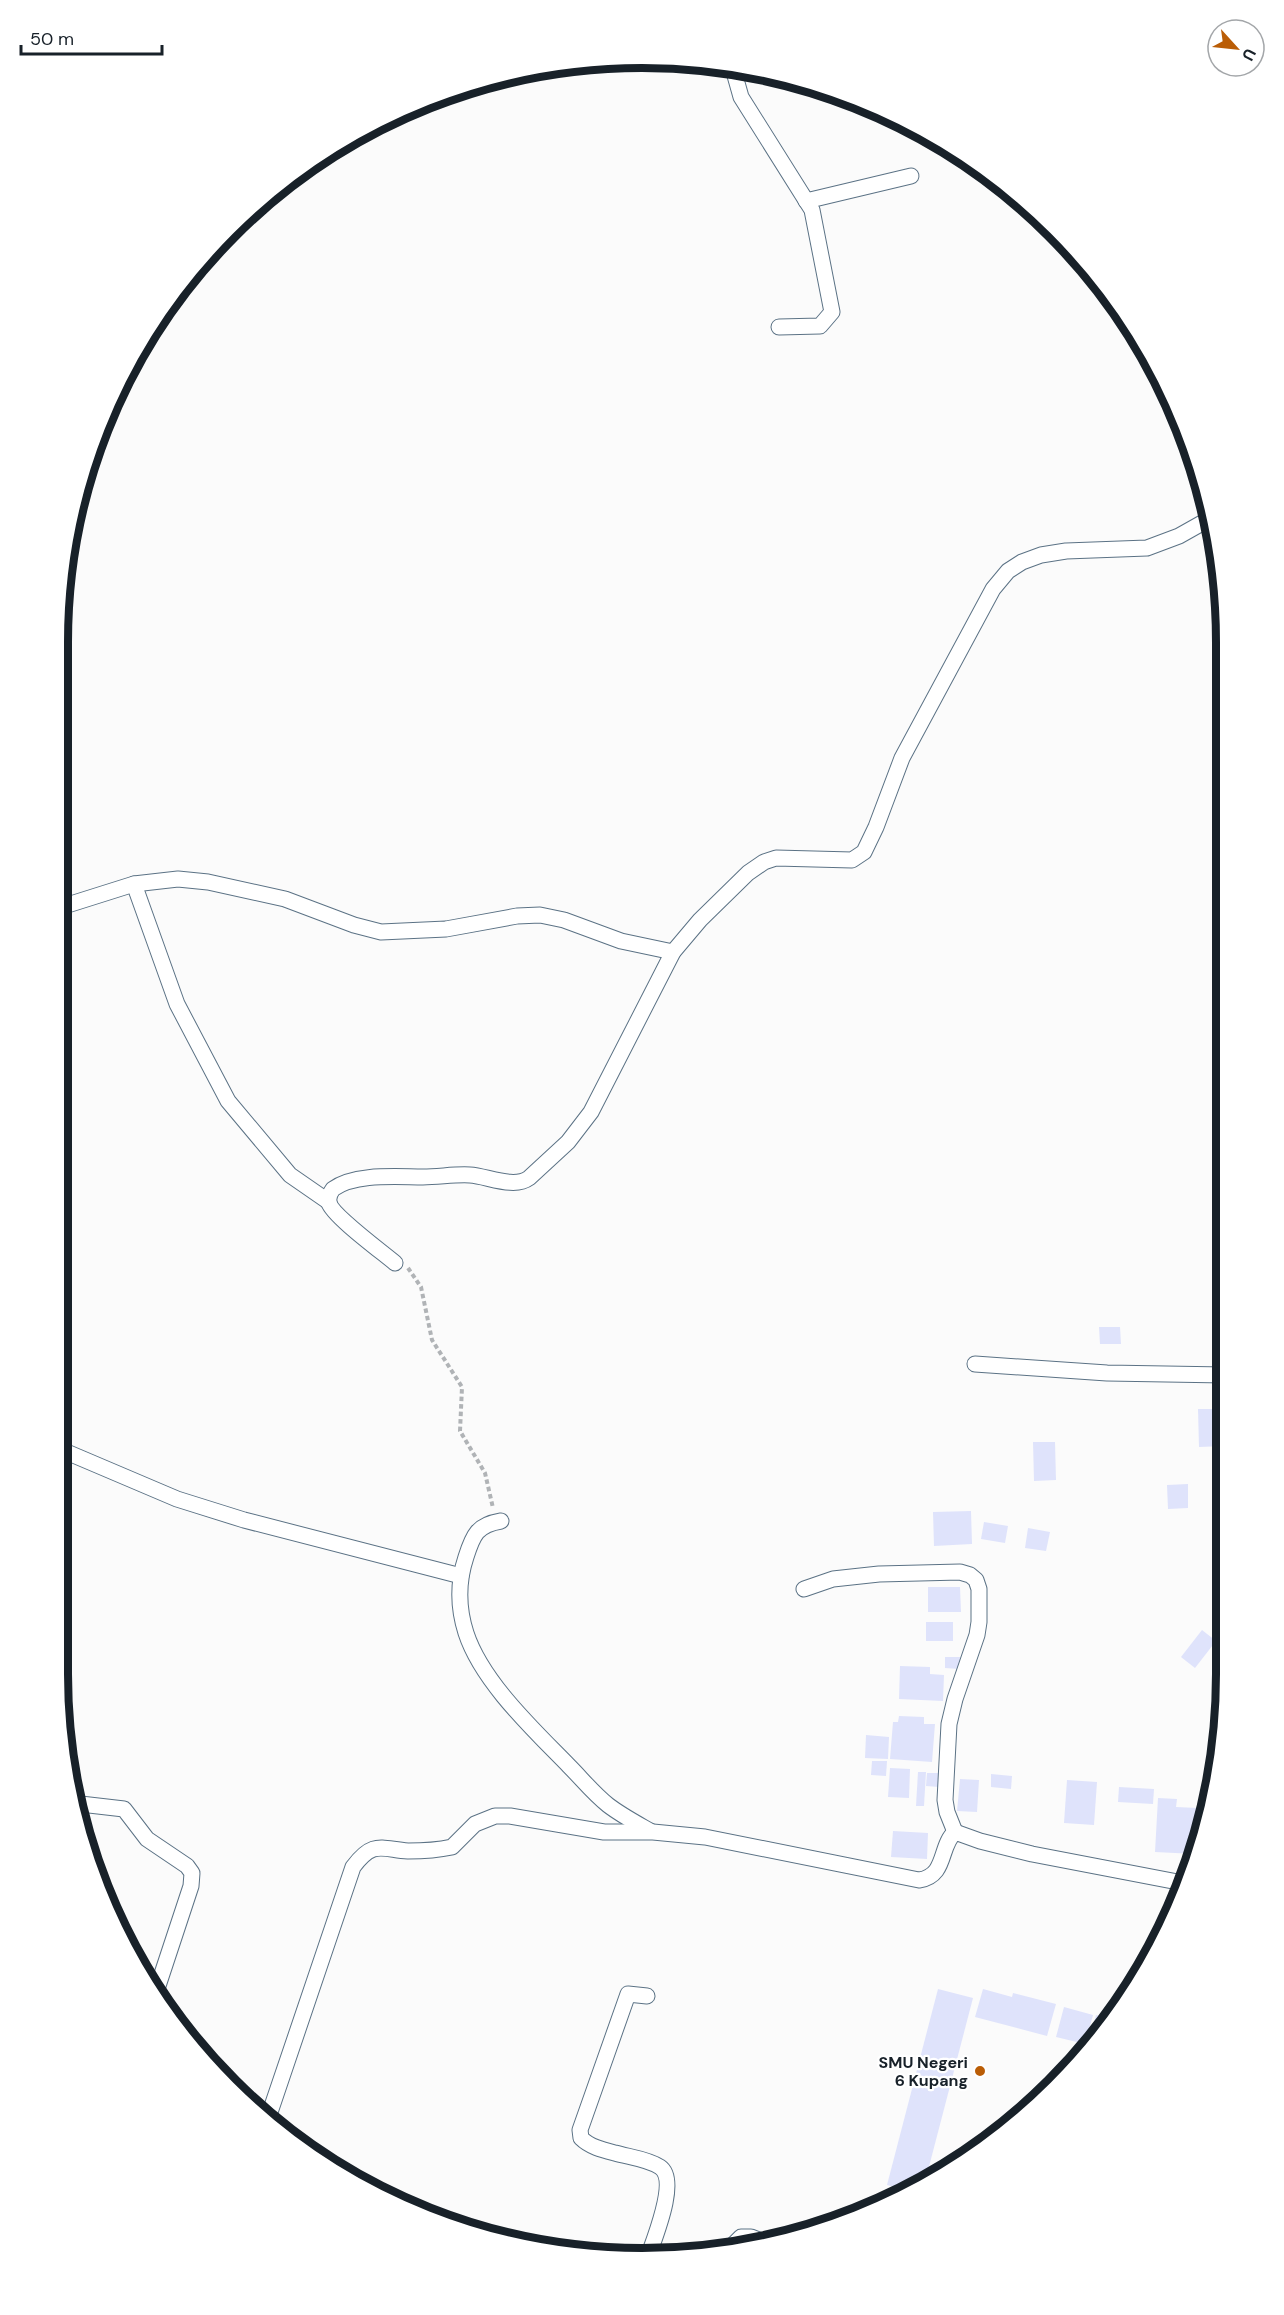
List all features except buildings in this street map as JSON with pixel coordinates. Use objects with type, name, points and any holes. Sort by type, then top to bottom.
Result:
[{"type":"street","points":[[735,75],[741,97],[812,210],[832,312],[820,326],[779,327]]},
{"type":"street","points":[[806,201],[911,176]]},
{"type":"street","points":[[329,1202],[331,1192],[336,1187],[382,1177],[469,1175],[514,1183],[526,1181],[568,1142],[591,1112],[673,952],[700,920],[748,873],[764,862],[776,858],[852,860],[864,852],[912,738],[993,589],[1008,571],[1022,562],[1066,551],[1147,548],[1179,536],[1203,522]]},
{"type":"street","points":[[68,905],[134,884],[178,879],[208,882],[285,898],[354,925],[381,932],[446,929],[516,916],[540,915],[621,941],[673,952]]},
{"type":"street","points":[[134,884],[177,1004],[228,1101],[290,1175],[329,1202],[344,1222],[396,1263]]},
{"type":"street","points":[[975,1364],[1107,1373],[1216,1375]]},
{"type":"street","points":[[68,1453],[189,1503],[244,1520],[461,1576]]},
{"type":"street","points":[[501,1521],[485,1525],[477,1531],[469,1548],[461,1576],[461,1608],[466,1633],[489,1674],[522,1719],[599,1797],[626,1817],[653,1832]]},
{"type":"street","points":[[804,1589],[833,1579],[879,1574],[960,1572],[970,1575],[976,1580],[979,1589],[977,1635],[955,1698],[949,1724],[945,1800],[955,1832],[1032,1854],[1177,1882]]},
{"type":"street","points":[[83,1804],[124,1809],[147,1839],[187,1866],[192,1873],[191,1886],[159,1984]]},
{"type":"street","points":[[270,2111],[338,1915],[349,1874],[364,1854],[380,1847],[416,1851],[452,1847],[475,1824],[495,1816],[510,1816],[604,1832],[653,1832],[705,1837],[919,1880],[935,1873],[943,1859],[950,1836],[955,1832]]},
{"type":"street","points":[[647,1996],[628,1994],[579,2130],[581,2138],[590,2145],[652,2164],[663,2170],[668,2185],[665,2205],[651,2248]]},
{"type":"path","points":[[396,1263],[407,1267],[419,1282],[432,1340],[462,1387],[460,1431],[485,1473],[493,1507],[501,1521]]},
{"type":"place","name":"SMU Negeri 6 Kupang","points":[[980,2071]]}]
